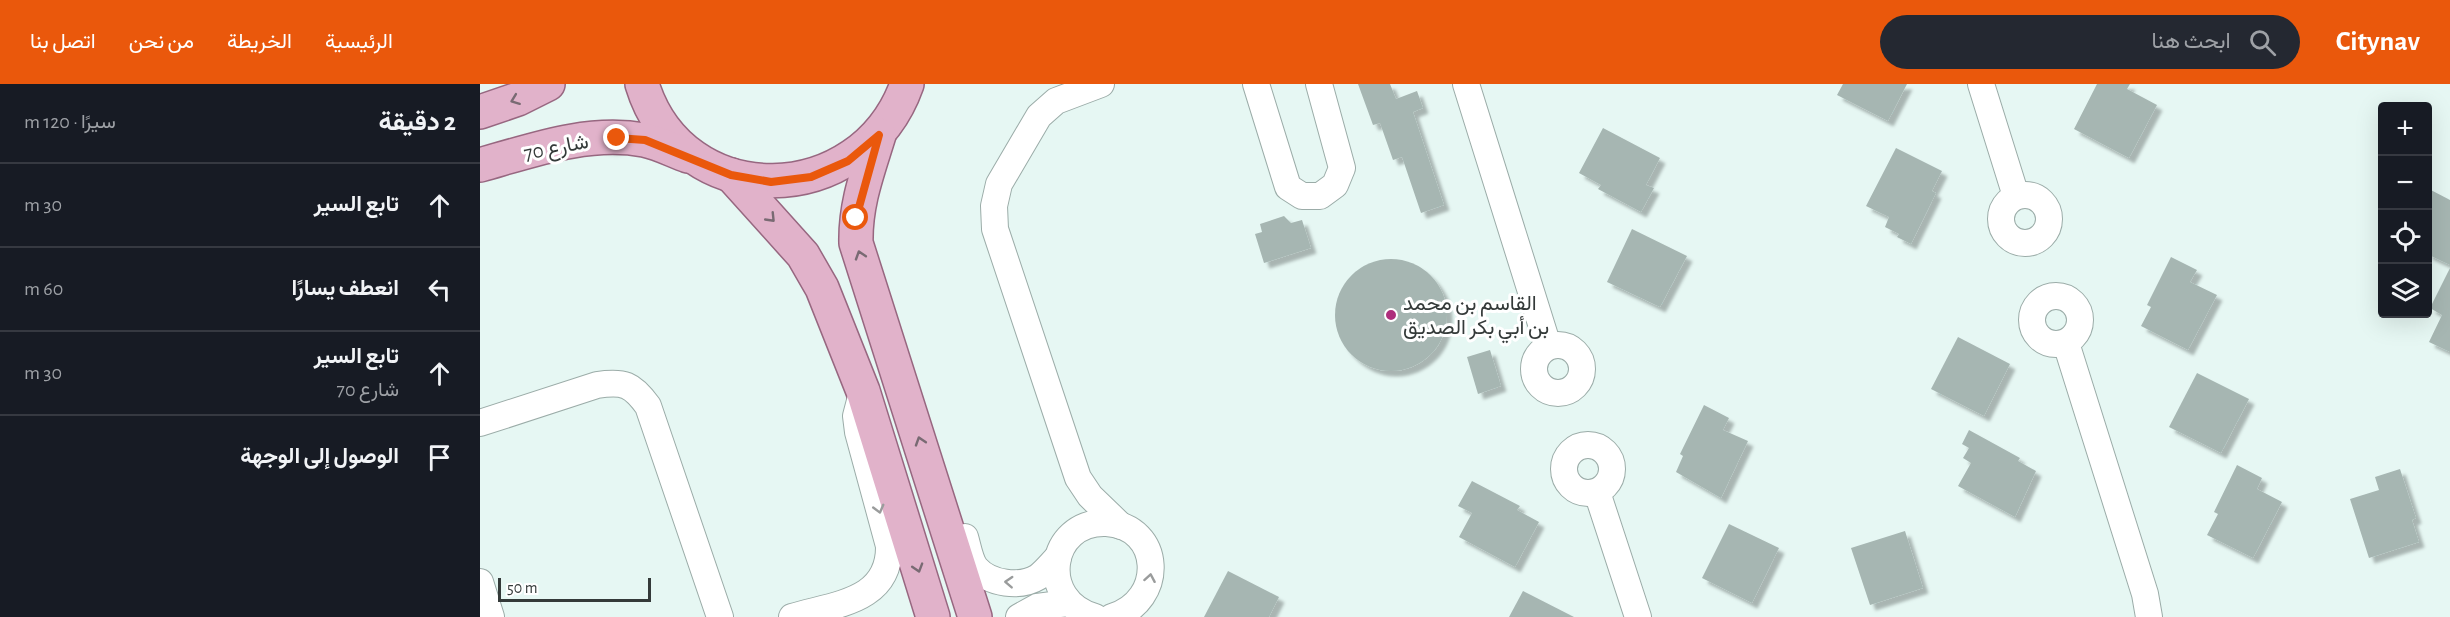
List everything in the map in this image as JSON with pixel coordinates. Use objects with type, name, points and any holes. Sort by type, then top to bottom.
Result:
[{"type":"main road","points":[[480,112],[518,99],[549,84]]},
{"type":"main road","points":[[642,84],[654,114],[667,132],[701,161],[731,175],[771,182],[811,177],[848,161],[879,135]]},
{"type":"main road","points":[[908,91],[879,135],[861,192],[856,218],[856,243],[975,617]]},
{"type":"main road","name":"شارع 70","points":[[480,165],[564,141],[617,138],[645,140],[701,161]]},
{"type":"main road","points":[[731,175],[802,255],[822,288],[863,391],[933,617]]},
{"type":"street","points":[[1101,84],[1056,101],[1039,116],[999,184],[994,206],[995,229],[1078,478],[1090,496],[1121,526],[1143,542],[1152,568],[1145,594],[1136,611],[1112,617]]},
{"type":"street","points":[[1256,84],[1288,187],[1302,196],[1320,196],[1335,185],[1342,168],[1319,84]]},
{"type":"street","points":[[1466,84],[1548,345]]},
{"type":"street","points":[[1980,84],[2016,196]]},
{"type":"street","points":[[2066,343],[2145,594],[2150,617]]},
{"type":"street","points":[[480,423],[597,385],[618,382],[636,390],[648,406],[720,617]]},
{"type":"street","points":[[792,617],[871,592],[883,579],[890,564],[889,546],[858,432],[856,416],[863,391]]},
{"type":"street","points":[[932,478],[946,490],[952,500],[975,567],[983,574],[1005,584],[1029,581],[1040,576],[1058,557],[1073,534],[1077,516],[1078,478]]},
{"type":"street","points":[[1597,492],[1638,617]]},
{"type":"street","points":[[1073,534],[1095,523],[1121,526]]},
{"type":"street","points":[[1058,557],[1057,581],[1068,603],[1086,615],[1095,617]]},
{"type":"street","points":[[480,582],[491,617]]},
{"type":"street","points":[[1019,617],[1037,607],[1068,603]]},
{"type":"building","points":[[1358,84],[1390,84],[1396,99],[1417,91],[1423,108],[1413,112],[1444,205],[1421,213],[1402,157],[1393,160],[1380,123],[1373,125]]},
{"type":"building","points":[[1843,84],[1907,84],[1888,121],[1837,95]]},
{"type":"building","points":[[2097,84],[2130,84],[2127,89],[2157,105],[2129,158],[2074,129]]},
{"type":"building","points":[[1603,128],[1660,158],[1646,185],[1654,188],[1641,212],[1598,189],[1601,185],[1579,173]]},
{"type":"building","points":[[1896,148],[1942,171],[1932,191],[1936,193],[1911,244],[1897,237],[1899,234],[1885,227],[1889,217],[1866,206]]},
{"type":"building","points":[[2432,191],[2450,200],[2450,265],[2432,256]]},
{"type":"building","points":[[1284,216],[1291,223],[1302,220],[1311,248],[1264,263],[1255,234],[1262,232],[1260,224]]},
{"type":"building","points":[[1632,229],[1687,256],[1660,307],[1607,282]]},
{"type":"building","points":[[2171,257],[2197,270],[2190,282],[2217,295],[2188,350],[2141,326],[2151,307],[2147,305]]},
{"type":"building","name":"القاسم بن محمد بن أبي بكر الصديق","points":[[1391,259],[1413,263],[1431,275],[1443,293],[1447,315],[1443,337],[1431,355],[1413,367],[1391,371],[1369,367],[1351,355],[1339,337],[1335,315],[1339,293],[1351,275],[1369,263]]},
{"type":"building","points":[[2450,268],[2450,352],[2429,342],[2442,315],[2432,309],[2432,304]]},
{"type":"building","points":[[1958,337],[2010,364],[1984,416],[1931,389]]},
{"type":"building","points":[[1490,350],[1501,386],[1478,394],[1467,357]]},
{"type":"building","points":[[2197,373],[2249,399],[2221,453],[2169,427]]},
{"type":"building","points":[[1704,405],[1729,418],[1723,430],[1748,441],[1721,498],[1676,472],[1683,456],[1680,454]]},
{"type":"building","points":[[1969,430],[2020,458],[2018,461],[2036,471],[2015,517],[1958,486],[1971,463],[1963,458],[1969,448],[1962,444]]},
{"type":"building","points":[[2237,465],[2262,478],[2257,489],[2282,502],[2253,558],[2207,535],[2218,514],[2214,512]]},
{"type":"building","points":[[2400,469],[2416,518],[2412,520],[2419,542],[2369,558],[2350,499],[2379,490],[2375,477]]},
{"type":"building","points":[[1472,481],[1520,506],[1517,510],[1539,522],[1515,567],[1459,537],[1472,513],[1458,506]]},
{"type":"building","points":[[1729,524],[1779,548],[1752,603],[1702,578]]},
{"type":"building","points":[[1905,531],[1923,588],[1870,605],[1851,548]]},
{"type":"building","points":[[1228,571],[1279,597],[1269,617],[1204,617]]},
{"type":"building","points":[[1523,591],[1574,617],[1509,617]]},
{"type":"place","name":"القاسم بن محمد بن أبي بكر الصديق","points":[[1391,315]]},
{"type":"route","points":[[617,138],[645,140],[731,175],[771,182],[811,177],[848,161],[879,135],[861,192],[856,218]]}]
